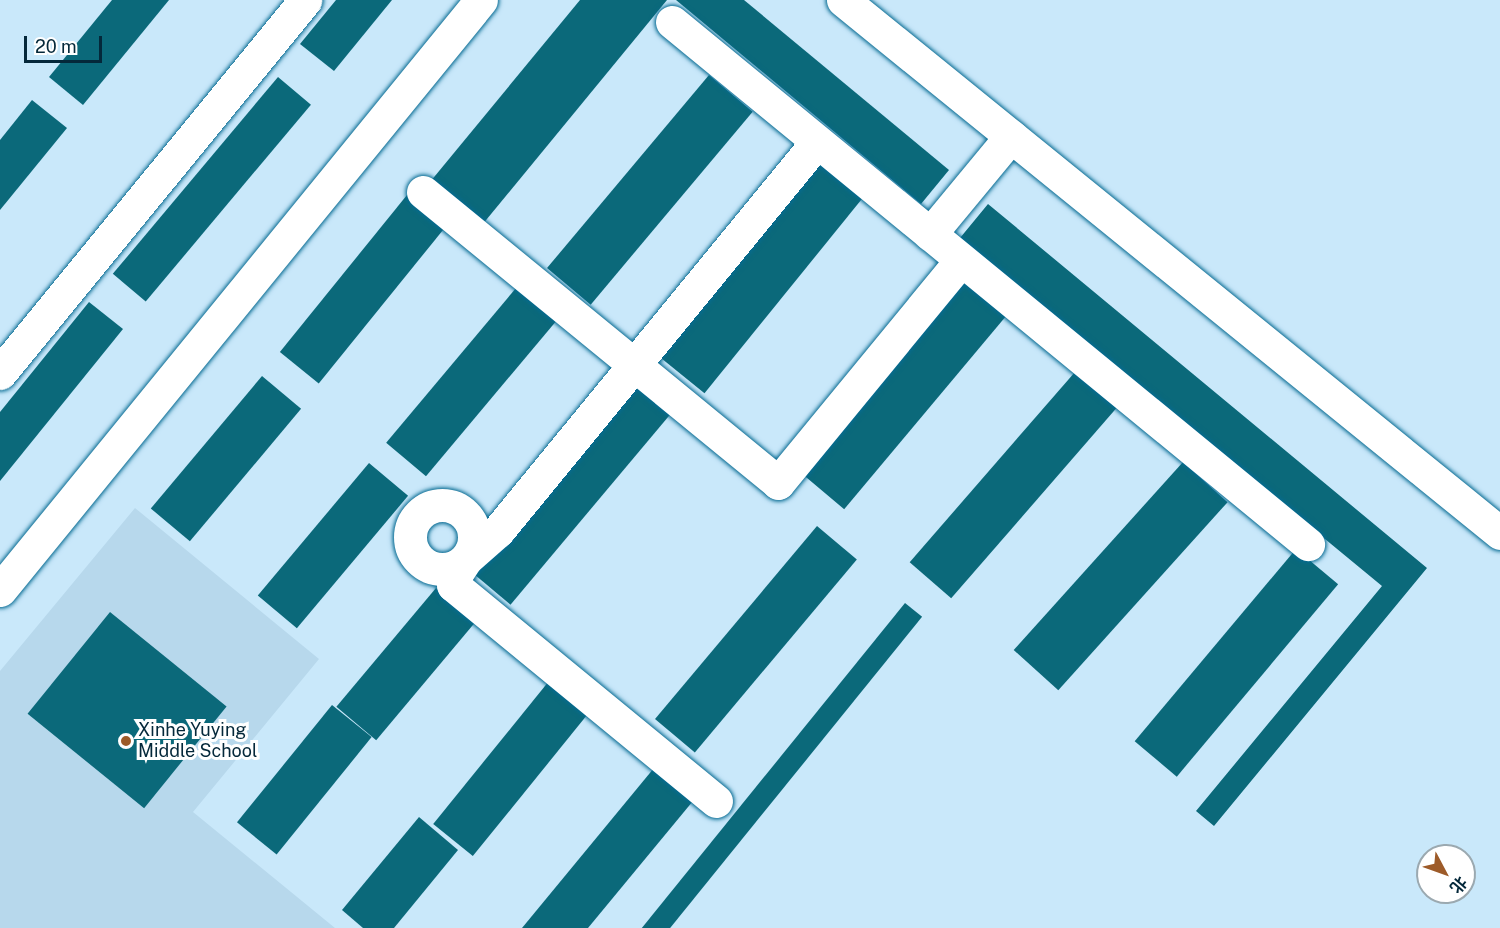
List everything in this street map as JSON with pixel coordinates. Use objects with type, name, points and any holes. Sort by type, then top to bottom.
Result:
[{"type":"street","points":[[0,374],[305,0]]},
{"type":"street","points":[[0,590],[481,0]]},
{"type":"street","points":[[843,0],[1500,533]]},
{"type":"street","points":[[672,22],[1308,544]]},
{"type":"street","points":[[930,234],[1011,136]]},
{"type":"street","points":[[716,801],[453,585],[455,576],[466,559],[498,531],[818,142]]},
{"type":"street","points":[[423,192],[777,483],[961,260]]},
{"type":"shaded area","name":"Xinhe Yuying Middle School","points":[[135,508],[319,659],[193,812],[335,928],[0,928],[0,671]]},
{"type":"building","points":[[112,0],[169,0],[83,105],[49,77]]},
{"type":"building","points":[[336,0],[392,0],[334,71],[300,44]]},
{"type":"building","points":[[580,0],[667,0],[482,225],[430,182]]},
{"type":"building","points":[[676,0],[744,0],[949,170],[921,204]]},
{"type":"building","points":[[709,75],[753,112],[591,305],[547,268]]},
{"type":"building","points":[[278,77],[311,105],[146,302],[113,274]]},
{"type":"building","points":[[32,100],[67,128],[0,210],[0,140]]},
{"type":"building","points":[[818,161],[863,198],[704,393],[659,357]]},
{"type":"building","points":[[407,195],[446,226],[319,383],[280,352]]},
{"type":"building","points":[[988,204],[1427,568],[1214,826],[1196,811],[1382,586],[960,238]]},
{"type":"building","points":[[958,277],[1005,317],[844,509],[797,469]]},
{"type":"building","points":[[516,288],[556,321],[426,476],[386,443]]},
{"type":"building","points":[[89,302],[123,329],[0,481],[0,412]]},
{"type":"building","points":[[1075,372],[1117,408],[951,598],[910,562]]},
{"type":"building","points":[[262,376],[301,409],[190,541],[151,509]]},
{"type":"building","points":[[632,379],[672,412],[510,605],[471,571]]},
{"type":"building","points":[[1183,462],[1228,502],[1058,690],[1014,650]]},
{"type":"building","points":[[369,463],[408,496],[297,628],[258,596]]},
{"type":"building","points":[[817,526],[857,559],[695,752],[655,719]]},
{"type":"building","points":[[1296,549],[1338,584],[1177,777],[1135,741]]},
{"type":"building","points":[[436,588],[476,621],[376,740],[336,707]]},
{"type":"building","points":[[905,603],[922,617],[670,928],[642,928]]},
{"type":"building","points":[[110,612],[227,706],[144,808],[28,714]]},
{"type":"building","points":[[549,681],[589,713],[473,856],[433,824]]},
{"type":"building","points":[[332,705],[372,737],[277,854],[237,822]]},
{"type":"building","points":[[654,768],[693,801],[588,928],[522,928]]},
{"type":"building","points":[[419,817],[458,850],[394,928],[363,928],[342,910]]},
{"type":"place","name":"Xinhe Yuying Middle School","points":[[126,741]]}]
